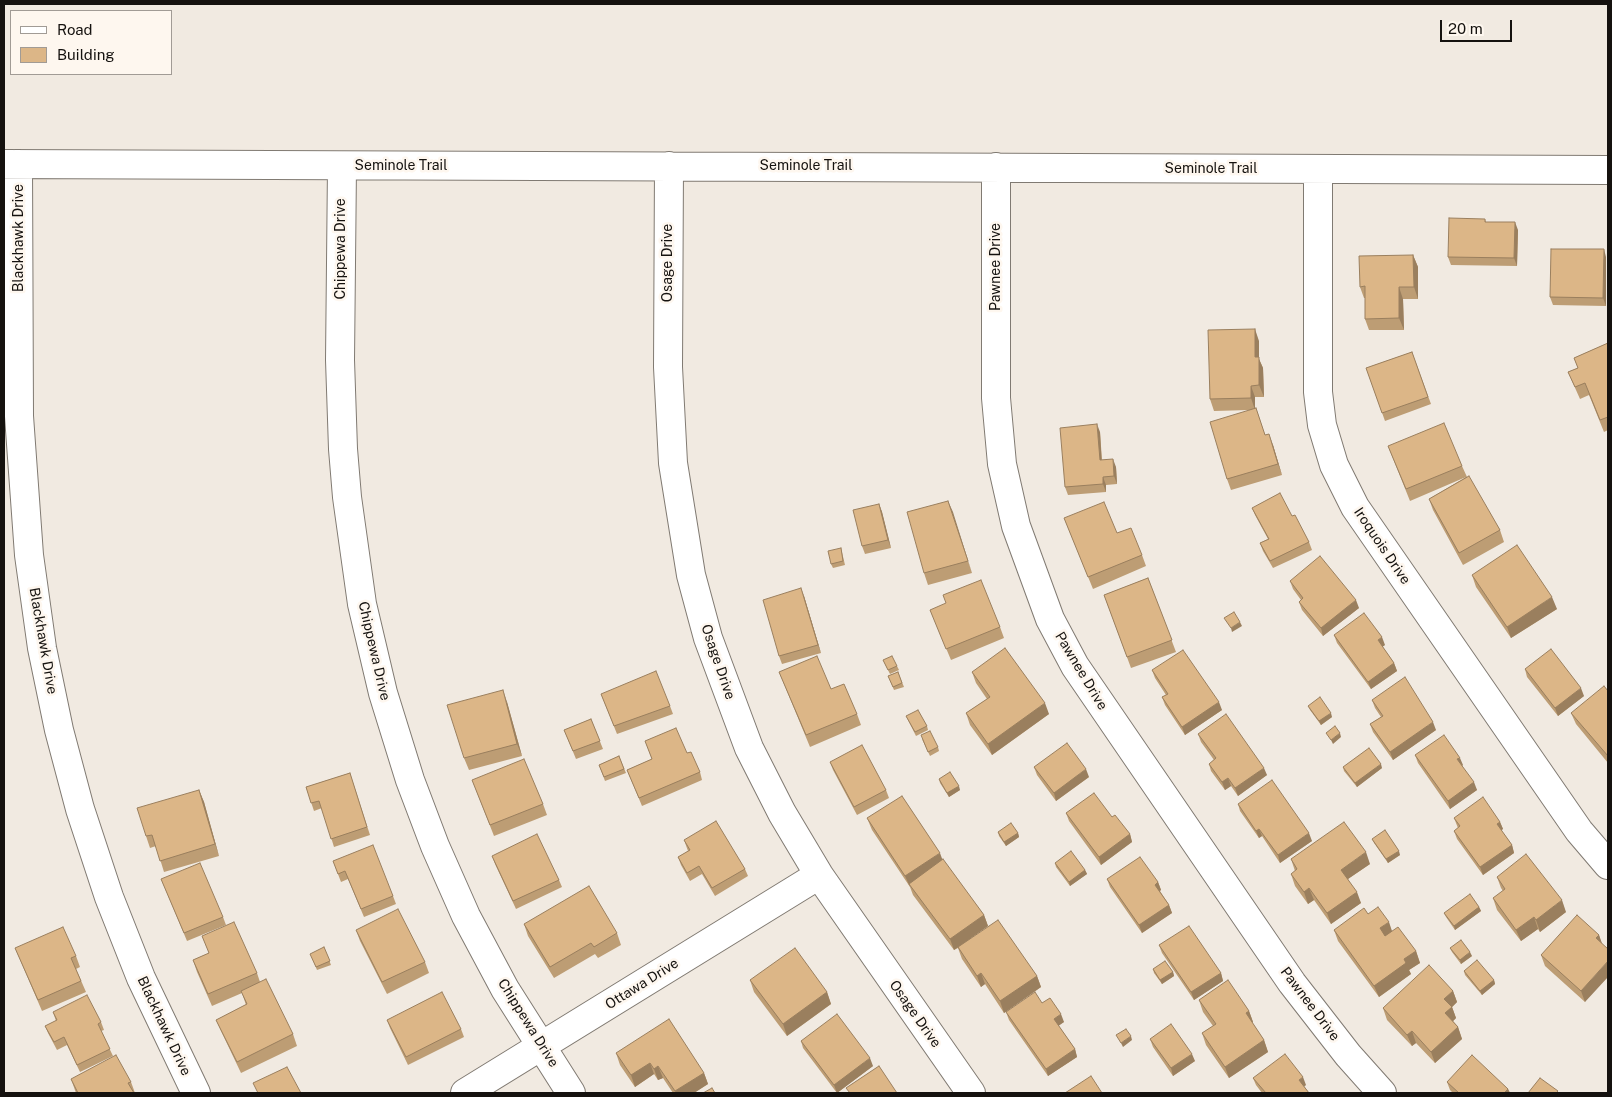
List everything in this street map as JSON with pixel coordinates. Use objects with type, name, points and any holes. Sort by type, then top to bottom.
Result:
[{"type":"street","name":"Seminole Trail","points":[[11,164],[1608,170]]},
{"type":"street","name":"Blackhawk Drive","points":[[11,164],[19,416],[29,555],[42,648],[59,730],[78,800],[109,896],[141,978],[196,1093]]},
{"type":"street","name":"Chippewa Drive","points":[[342,166],[340,360],[346,497],[362,604],[383,693],[410,780],[435,846],[466,916],[541,1046],[572,1093]]},
{"type":"street","name":"Osage Drive","points":[[669,166],[668,367],[672,463],[691,575],[714,656],[749,748],[782,813],[819,875],[971,1093]]},
{"type":"street","name":"Pawnee Drive","points":[[996,168],[996,398],[1002,464],[1016,526],[1050,619],[1075,666],[1292,983],[1348,1055],[1382,1093]]},
{"type":"street","name":"Iroquois Drive","points":[[1318,169],[1318,392],[1322,425],[1334,465],[1355,507],[1579,831],[1608,865]]},
{"type":"street","name":"Ottawa Drive","points":[[465,1093],[819,875]]},
{"type":"building","points":[[1449,218],[1485,219],[1485,222],[1515,222],[1514,258],[1448,257]]},
{"type":"building","points":[[1551,249],[1604,249],[1603,298],[1550,297]]},
{"type":"building","points":[[1413,255],[1414,287],[1399,287],[1399,318],[1365,319],[1365,286],[1360,287],[1359,256]]},
{"type":"building","points":[[1255,329],[1255,357],[1259,357],[1259,385],[1251,386],[1251,398],[1210,399],[1208,330]]},
{"type":"building","points":[[1608,343],[1608,417],[1600,420],[1585,383],[1575,387],[1568,372],[1578,368],[1574,358]]},
{"type":"building","points":[[1412,352],[1428,397],[1382,413],[1366,368]]},
{"type":"building","points":[[1256,408],[1265,435],[1269,434],[1278,464],[1227,479],[1210,422]]},
{"type":"building","points":[[1444,423],[1462,466],[1406,489],[1388,446]]},
{"type":"building","points":[[1097,424],[1100,460],[1113,459],[1114,476],[1103,477],[1103,484],[1065,487],[1060,428]]},
{"type":"building","points":[[1469,476],[1500,530],[1459,553],[1429,499]]},
{"type":"building","points":[[1280,493],[1292,516],[1295,515],[1309,542],[1270,561],[1260,543],[1269,539],[1252,508]]},
{"type":"building","points":[[948,501],[968,561],[924,573],[907,512]]},
{"type":"building","points":[[1104,502],[1117,533],[1131,528],[1142,555],[1088,577],[1064,518]]},
{"type":"building","points":[[879,504],[888,540],[862,546],[853,510]]},
{"type":"building","points":[[1517,545],[1552,597],[1507,627],[1472,575]]},
{"type":"building","points":[[841,548],[843,561],[831,564],[828,551]]},
{"type":"building","points":[[1320,556],[1356,600],[1321,628],[1299,602],[1303,598],[1290,581]]},
{"type":"building","points":[[1148,578],[1172,640],[1127,657],[1104,595]]},
{"type":"building","points":[[981,580],[1000,627],[946,649],[930,610],[946,603],[943,595]]},
{"type":"building","points":[[801,588],[818,645],[779,656],[763,600]]},
{"type":"building","points":[[1234,612],[1240,622],[1231,628],[1224,618]]},
{"type":"building","points":[[1364,613],[1382,637],[1378,640],[1394,663],[1368,682],[1334,635]]},
{"type":"building","points":[[1005,648],[1045,703],[988,744],[966,713],[990,697],[972,672]]},
{"type":"building","points":[[1551,649],[1581,688],[1555,708],[1525,669]]},
{"type":"building","points":[[1183,650],[1219,702],[1182,727],[1162,697],[1168,694],[1152,670]]},
{"type":"building","points":[[817,656],[831,689],[844,684],[857,714],[806,735],[779,672]]},
{"type":"building","points":[[892,656],[897,666],[888,670],[883,660]]},
{"type":"building","points":[[656,671],[670,706],[614,726],[601,694]]},
{"type":"building","points":[[898,672],[902,683],[893,687],[888,676]]},
{"type":"building","points":[[1405,677],[1433,722],[1390,752],[1370,724],[1383,716],[1372,700]]},
{"type":"building","points":[[1604,686],[1608,691],[1608,756],[1571,713]]},
{"type":"building","points":[[503,690],[517,744],[464,758],[447,705]]},
{"type":"building","points":[[1320,697],[1331,713],[1319,721],[1308,706]]},
{"type":"building","points":[[918,710],[927,726],[915,732],[906,716]]},
{"type":"building","points":[[1226,714],[1264,768],[1235,788],[1228,778],[1222,782],[1209,764],[1216,758],[1198,734]]},
{"type":"building","points":[[591,719],[600,741],[573,751],[564,730]]},
{"type":"building","points":[[1335,726],[1340,733],[1331,740],[1326,733]]},
{"type":"building","points":[[676,728],[687,753],[691,752],[700,772],[639,798],[627,770],[652,759],[645,741]]},
{"type":"building","points":[[930,731],[938,747],[928,752],[921,735]]},
{"type":"building","points":[[1444,735],[1460,758],[1457,759],[1474,782],[1448,801],[1415,755]]},
{"type":"building","points":[[1067,743],[1086,769],[1054,793],[1034,767]]},
{"type":"building","points":[[862,745],[886,790],[854,807],[830,762]]},
{"type":"building","points":[[1369,748],[1381,764],[1355,783],[1343,767]]},
{"type":"building","points":[[619,756],[624,769],[604,777],[599,765]]},
{"type":"building","points":[[524,759],[543,804],[490,825],[472,780]]},
{"type":"building","points":[[950,772],[959,786],[947,793],[939,779]]},
{"type":"building","points":[[350,773],[367,827],[331,839],[319,801],[311,803],[306,787]]},
{"type":"building","points":[[1272,780],[1309,833],[1278,855],[1259,829],[1256,831],[1238,804]]},
{"type":"building","points":[[199,790],[215,844],[160,861],[152,835],[146,836],[137,808]]},
{"type":"building","points":[[1094,793],[1112,817],[1115,815],[1130,834],[1099,857],[1066,813]]},
{"type":"building","points":[[902,796],[940,853],[905,876],[867,818]]},
{"type":"building","points":[[1483,797],[1500,822],[1497,824],[1512,845],[1480,867],[1454,831],[1460,826],[1454,818]]},
{"type":"building","points":[[716,821],[745,869],[712,888],[699,866],[687,873],[678,857],[690,850],[684,840]]},
{"type":"building","points":[[1344,822],[1366,852],[1341,870],[1357,892],[1327,913],[1309,888],[1304,892],[1291,874],[1297,869],[1291,859]]},
{"type":"building","points":[[1011,823],[1018,833],[1004,842],[998,832]]},
{"type":"building","points":[[1385,830],[1399,851],[1386,859],[1372,839]]},
{"type":"building","points":[[537,834],[559,880],[513,901],[492,856]]},
{"type":"building","points":[[373,845],[393,896],[361,909],[345,871],[338,874],[333,861]]},
{"type":"building","points":[[1071,851],[1085,870],[1069,882],[1055,863]]},
{"type":"building","points":[[1526,854],[1562,900],[1536,920],[1534,917],[1516,930],[1493,898],[1505,889],[1497,877]]},
{"type":"building","points":[[1140,857],[1158,882],[1155,885],[1169,905],[1139,925],[1107,879]]},
{"type":"building","points":[[943,859],[984,915],[950,939],[909,884]]},
{"type":"building","points":[[200,863],[223,917],[184,933],[161,879]]},
{"type":"building","points":[[589,886],[617,933],[594,947],[591,943],[550,967],[524,924]]},
{"type":"building","points":[[1470,894],[1479,907],[1454,926],[1444,913]]},
{"type":"building","points":[[1378,907],[1389,922],[1380,928],[1385,936],[1398,927],[1416,951],[1404,959],[1406,963],[1374,986],[1334,930],[1364,908],[1368,914]]},
{"type":"building","points":[[398,909],[425,962],[382,982],[356,930]]},
{"type":"building","points":[[1577,915],[1599,935],[1596,938],[1608,949],[1608,961],[1581,991],[1541,955]]},
{"type":"building","points":[[998,920],[1037,976],[1000,1001],[981,973],[977,976],[958,947]]},
{"type":"building","points":[[234,922],[257,973],[208,994],[193,960],[209,953],[202,936]]},
{"type":"building","points":[[1189,926],[1221,973],[1191,992],[1159,945]]},
{"type":"building","points":[[63,927],[76,956],[71,958],[81,981],[38,1000],[15,948]]},
{"type":"building","points":[[1461,940],[1470,952],[1460,960],[1450,948]]},
{"type":"building","points":[[324,947],[330,961],[316,967],[310,954]]},
{"type":"building","points":[[795,948],[827,992],[783,1024],[750,980]]},
{"type":"building","points":[[1477,960],[1494,980],[1480,991],[1464,971]]},
{"type":"building","points":[[1165,961],[1173,972],[1160,980],[1153,969]]},
{"type":"building","points":[[1429,965],[1453,991],[1444,999],[1452,1007],[1445,1013],[1458,1027],[1431,1052],[1412,1031],[1407,1035],[1383,1008]]},
{"type":"building","points":[[266,979],[293,1034],[237,1062],[216,1020],[247,1004],[241,991]]},
{"type":"building","points":[[1228,980],[1249,1011],[1246,1013],[1264,1040],[1225,1067],[1202,1033],[1216,1024],[1199,1000]]},
{"type":"building","points":[[442,992],[461,1029],[406,1057],[387,1020]]},
{"type":"building","points":[[1035,992],[1042,1003],[1050,998],[1061,1014],[1054,1019],[1075,1049],[1046,1069],[1006,1012]]},
{"type":"building","points":[[87,995],[101,1022],[98,1024],[110,1049],[77,1065],[64,1037],[54,1042],[45,1026],[57,1020],[53,1012]]},
{"type":"building","points":[[837,1014],[870,1058],[834,1085],[801,1041]]},
{"type":"building","points":[[669,1019],[704,1073],[675,1091],[658,1066],[654,1069],[650,1063],[631,1075],[616,1053]]},
{"type":"building","points":[[1171,1024],[1192,1054],[1171,1068],[1150,1039]]},
{"type":"building","points":[[1126,1029],[1131,1036],[1121,1043],[1116,1035]]},
{"type":"building","points":[[1285,1054],[1303,1077],[1299,1080],[1309,1093],[1266,1093],[1253,1078]]},
{"type":"building","points":[[116,1055],[131,1082],[128,1083],[134,1093],[78,1093],[71,1079]]},
{"type":"building","points":[[1472,1055],[1508,1089],[1504,1093],[1459,1093],[1447,1082]]},
{"type":"building","points":[[879,1066],[897,1093],[850,1093],[846,1088]]},
{"type":"building","points":[[287,1067],[301,1093],[258,1093],[253,1083]]},
{"type":"building","points":[[1091,1076],[1102,1093],[1065,1093]]},
{"type":"building","points":[[1540,1078],[1558,1091],[1556,1093],[1528,1093]]},
{"type":"building","points":[[712,1088],[715,1093],[703,1093]]}]
